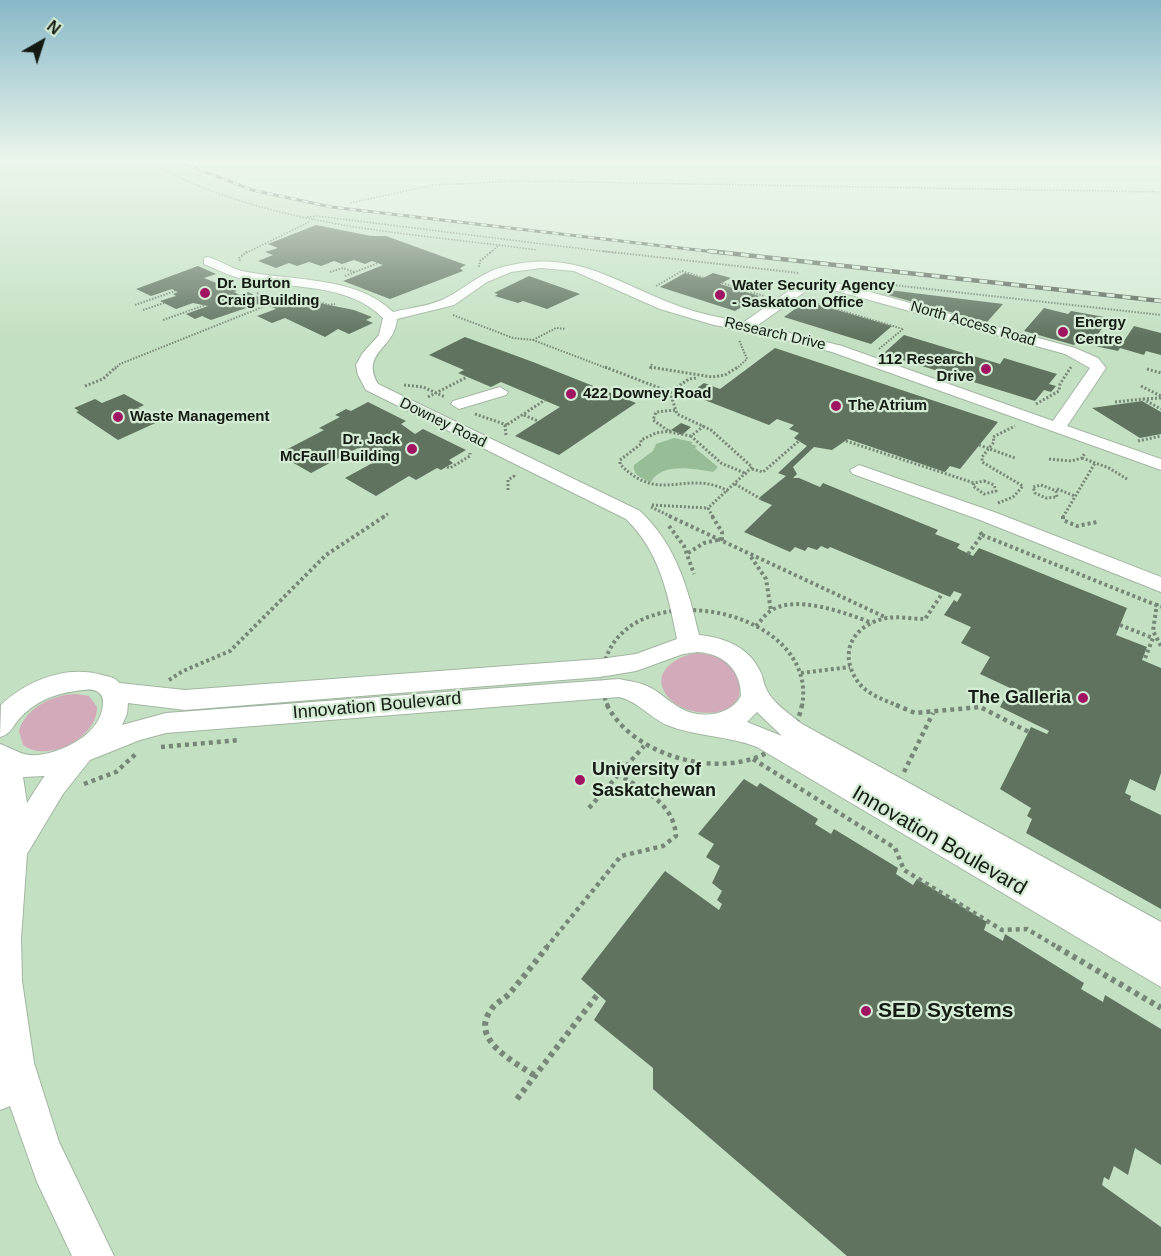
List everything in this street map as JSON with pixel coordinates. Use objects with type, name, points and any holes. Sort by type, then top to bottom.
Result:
[{"type":"street","points":[[208,261],[245,276],[265,278],[284,273],[303,275],[313,284],[332,287],[369,302],[390,317]]},
{"type":"street","name":"Research Drive","points":[[390,317],[449,302],[483,279],[500,271],[528,265],[584,269],[665,306],[741,330],[837,349],[1021,417],[1161,465]]},
{"type":"street","name":"North Access Road","points":[[741,330],[807,286],[833,285],[1079,354]]},
{"type":"street","name":"Downey Road","points":[[390,317],[386,334],[365,357],[366,377],[372,387],[633,515],[660,544],[682,609],[688,644]]},
{"type":"street","points":[[1056,429],[1097,372],[1098,368],[1093,361],[1079,354]]},
{"type":"street","points":[[459,404],[500,392]]},
{"type":"street","points":[[859,470],[985,526],[1161,585]]},
{"type":"street","name":"Innovation Boulevard","points":[[4,759],[40,766],[148,728],[178,722],[601,678],[659,655],[672,647],[688,644],[706,644],[736,656],[750,672],[755,692],[772,714],[774,745]]},
{"type":"street","points":[[659,655],[651,666],[647,679],[650,693],[659,706]]},
{"type":"street","name":"Innovation Boulevard","points":[[34,694],[54,685],[82,680],[105,684],[114,692],[185,700],[601,678],[620,688],[640,693],[674,717],[692,723],[749,733],[1161,939]]},
{"type":"street","points":[[14,850],[53,786],[86,750],[108,731],[116,716],[118,703],[114,692]]},
{"type":"street","name":"Innovation Boulevard","points":[[711,725],[728,722],[741,715],[751,704],[755,692]]},
{"type":"street","points":[[0,710],[34,694]]},
{"type":"street","points":[[0,727],[16,706],[34,694]]},
{"type":"street","name":"Innovation Boulevard","points":[[774,745],[1161,971]]},
{"type":"street","points":[[4,759],[15,791],[14,850],[6,897],[5,957],[10,1085],[67,1210],[93,1256]]},
{"type":"path","points":[[249,265],[240,261],[242,255],[314,220],[424,237],[500,244],[546,253]]},
{"type":"path","points":[[343,220],[433,232],[801,273]]},
{"type":"path","points":[[488,253],[500,244]]},
{"type":"path","points":[[85,386],[103,379],[120,364],[313,284],[378,263]]},
{"type":"path","points":[[658,291],[654,287],[682,272],[704,278]]},
{"type":"path","points":[[722,283],[782,302]]},
{"type":"path","points":[[884,284],[1161,315]]},
{"type":"path","points":[[135,305],[175,291]]},
{"type":"path","points":[[803,299],[903,329],[880,347],[877,354]]},
{"type":"path","points":[[143,310],[164,303]]},
{"type":"path","points":[[163,320],[205,305]]},
{"type":"path","points":[[448,314],[513,338],[533,340],[670,392]]},
{"type":"path","points":[[533,340],[556,328],[566,329]]},
{"type":"path","points":[[652,364],[650,368],[664,373],[688,373],[715,378],[728,374],[747,359],[739,341],[741,330]]},
{"type":"path","points":[[1059,391],[1060,384],[1079,354]]},
{"type":"path","points":[[1147,369],[1161,373]]},
{"type":"path","points":[[688,373],[688,379]]},
{"type":"path","points":[[427,398],[467,377]]},
{"type":"path","points":[[670,392],[688,379],[702,377]]},
{"type":"path","points":[[397,385],[416,385],[459,404],[467,410],[507,425]]},
{"type":"path","points":[[1141,386],[1161,397]]},
{"type":"path","points":[[1053,389],[1059,391]]},
{"type":"path","points":[[1053,488],[1058,495],[1050,499],[1038,495],[1032,489],[982,462],[982,457],[994,442],[993,437],[1010,431],[1028,408],[1059,391]]},
{"type":"path","points":[[670,392],[675,410],[680,416],[715,433],[752,469],[764,472],[800,440]]},
{"type":"path","points":[[1115,402],[1161,397]]},
{"type":"path","points":[[1143,399],[1161,410]]},
{"type":"path","points":[[507,425],[544,400]]},
{"type":"path","points":[[675,410],[656,412],[652,416],[656,423],[687,437],[704,426]]},
{"type":"path","points":[[524,415],[538,421]]},
{"type":"path","points":[[506,438],[507,425]]},
{"type":"path","points":[[671,431],[656,433],[640,440],[640,444],[620,460],[620,464],[631,478],[642,484],[663,488],[708,482],[728,490]]},
{"type":"path","points":[[691,436],[721,463],[747,474]]},
{"type":"path","points":[[846,441],[974,483],[991,483],[997,489],[995,493]]},
{"type":"path","points":[[979,445],[1015,458]]},
{"type":"path","points":[[447,467],[450,468],[470,456],[469,449],[473,452]]},
{"type":"path","points":[[1082,458],[1109,468],[1126,479]]},
{"type":"path","points":[[1095,463],[1063,516],[1063,520],[1077,526],[1097,522]]},
{"type":"path","points":[[752,469],[708,508],[646,504],[887,618]]},
{"type":"path","points":[[508,473],[514,476],[508,480],[508,490]]},
{"type":"path","points":[[974,483],[973,486],[977,491],[995,493],[1003,500]]},
{"type":"path","points":[[735,484],[761,499]]},
{"type":"path","points":[[1032,489],[1041,484],[1075,496]]},
{"type":"path","points":[[969,554],[1003,500],[1013,497],[1023,486]]},
{"type":"path","points":[[708,508],[722,532],[722,539]]},
{"type":"path","points":[[158,698],[163,686],[176,674],[221,657],[230,651],[326,555],[389,513]]},
{"type":"path","points":[[985,526],[1159,606]]},
{"type":"path","points":[[688,553],[704,543],[722,539]]},
{"type":"path","points":[[748,554],[766,579],[771,611]]},
{"type":"path","points":[[942,594],[925,620],[887,618],[858,631],[850,640],[847,653],[856,680],[874,696],[907,710],[933,713],[980,708],[1029,732]]},
{"type":"path","points":[[1144,661],[1153,638],[1161,594]]},
{"type":"path","points":[[756,626],[771,611],[792,606],[824,607],[872,623]]},
{"type":"path","points":[[682,609],[713,611],[756,626],[777,640],[792,656],[801,673],[805,694],[802,714],[774,745],[720,765],[689,762],[644,746],[614,721],[604,703],[601,678],[614,641],[628,627],[645,617],[682,609]]},
{"type":"path","points":[[1120,625],[1153,638],[1161,646]]},
{"type":"path","points":[[801,673],[850,667]]},
{"type":"path","points":[[53,786],[84,784],[116,772],[140,750],[148,728]]},
{"type":"path","points":[[774,745],[895,848],[904,870],[1002,930],[1027,929],[1161,1008]]},
{"type":"path","points":[[589,808],[644,746]]},
{"type":"path","points":[[534,1075],[498,1051],[488,1039],[484,1028],[486,1017],[493,1007],[510,994],[621,856],[630,851],[660,849],[676,836],[674,816],[668,808],[618,774]]},
{"type":"path","points":[[517,1099],[598,994]]},
{"type":"shaded area","name":"University of Saskatchewan","points":[[0,220],[423,220],[1161,304],[1161,1256],[0,1256]]},
{"type":"shaded area","points":[[674,438],[693,442],[691,444],[697,446],[695,448],[718,467],[713,472],[670,469],[656,476],[651,482],[636,474],[634,465],[653,451],[656,444]]},
{"type":"shaded area","points":[[697,653],[719,658],[732,668],[740,687],[738,699],[731,707],[706,713],[693,711],[669,698],[663,689],[661,681],[667,668],[680,658]]},
{"type":"shaded area","points":[[77,694],[89,696],[97,707],[95,718],[81,737],[58,749],[45,751],[33,750],[23,745],[19,731],[34,709],[50,699]]},
{"type":"building","points":[[316,225],[371,236],[386,236],[466,265],[460,268],[463,271],[390,299],[343,281],[383,265],[372,261],[365,264],[354,260],[342,264],[334,261],[321,266],[309,262],[297,266],[289,263],[276,268],[258,261],[273,255],[265,252],[278,248],[268,244]]},
{"type":"building","name":"Dr. Burton Craig Building","points":[[198,266],[216,274],[204,278],[237,291],[234,292],[240,295],[248,292],[267,301],[211,320],[202,316],[195,319],[186,314],[208,306],[193,303],[176,309],[160,301],[176,296],[173,294],[178,292],[172,289],[151,296],[136,289]]},
{"type":"building","points":[[685,273],[703,278],[713,273],[731,278],[720,284],[759,296],[735,311],[660,287]]},
{"type":"building","points":[[529,276],[580,294],[547,309],[523,301],[518,303],[495,296],[498,294],[494,293]]},
{"type":"building","points":[[889,290],[1003,304],[987,322],[884,294]]},
{"type":"building","points":[[289,297],[354,310],[372,317],[366,320],[373,323],[349,334],[338,329],[325,337],[285,318],[272,323],[257,316],[276,309],[269,306]]},
{"type":"building","points":[[806,301],[892,326],[871,344],[784,317]]},
{"type":"building","name":"Energy Centre","points":[[1044,308],[1068,314],[1071,311],[1110,318],[1098,334],[1124,341],[1134,326],[1161,333],[1161,355],[1146,351],[1144,355],[1120,348],[1118,351],[1077,342],[1074,345],[1024,331]]},
{"type":"building","name":"112 Research Drive","points":[[904,335],[1000,364],[1004,358],[1057,374],[1049,384],[1056,386],[1051,392],[1044,390],[1035,401],[883,354]]},
{"type":"building","name":"422 Downey Road","points":[[465,337],[636,403],[559,455],[515,436],[560,407],[501,382],[491,387],[458,373],[464,370],[429,355]]},
{"type":"building","name":"The Galleria","points":[[775,348],[998,422],[960,469],[950,466],[945,472],[848,439],[832,450],[814,447],[793,467],[797,474],[793,478],[799,478],[820,487],[823,483],[938,530],[935,534],[960,544],[957,548],[973,556],[979,548],[1127,608],[1116,635],[1147,647],[1142,660],[1161,668],[1161,773],[1155,791],[1130,779],[1125,793],[1131,796],[1130,800],[1161,815],[1161,909],[1026,833],[1032,819],[1027,816],[1031,808],[1000,789],[1031,727],[1047,734],[1049,731],[1000,707],[1010,688],[980,674],[990,657],[961,643],[971,627],[944,615],[954,600],[957,602],[962,594],[954,591],[950,597],[830,547],[828,549],[821,546],[817,550],[808,547],[805,551],[795,547],[790,552],[744,532],[772,505],[760,500],[760,497],[786,476],[778,473],[807,446],[794,438],[799,433],[789,429],[794,425],[777,419],[769,425],[689,394],[704,383],[720,389]]},
{"type":"building","name":"Waste Management","points":[[124,394],[144,405],[138,408],[160,421],[118,440],[76,412],[79,411],[74,408],[95,399],[102,403]]},
{"type":"building","points":[[1142,401],[1161,412],[1161,434],[1140,438],[1092,408]]},
{"type":"building","name":"Dr. Jack McFaull Building","points":[[368,402],[406,421],[401,424],[415,434],[423,429],[466,450],[449,460],[453,463],[441,470],[437,468],[416,480],[409,476],[376,496],[345,478],[378,460],[358,448],[311,473],[278,454],[324,430],[319,428],[340,417],[335,415],[346,409],[351,411]]},
{"type":"building","points":[[681,423],[691,427],[682,435],[671,430]]},
{"type":"building","name":"SED Systems","points":[[744,779],[757,787],[760,783],[818,819],[815,824],[831,834],[834,829],[898,868],[896,874],[913,885],[917,879],[987,922],[984,930],[1003,941],[1005,934],[1084,983],[1081,989],[1103,1002],[1105,995],[1161,1029],[1161,1165],[1135,1148],[1128,1175],[1114,1166],[1109,1180],[1104,1177],[1102,1185],[1161,1227],[1161,1256],[847,1256],[653,1089],[653,1068],[594,1020],[606,1001],[581,979],[665,871],[719,910],[722,904],[717,900],[722,891],[712,883],[720,866],[706,857],[714,844],[698,834]]},
{"type":"railway","points":[[438,220],[723,253]]},
{"type":"railway","points":[[709,251],[1161,301]]},
{"type":"place","name":"Dr. Burton Craig Building","points":[[205,293]]},
{"type":"place","name":"Water Security Agency - Saskatoon Office","points":[[720,295]]},
{"type":"place","name":"Energy Centre","points":[[1063,332]]},
{"type":"place","name":"112 Research Drive","points":[[986,369]]},
{"type":"place","name":"422 Downey Road","points":[[571,394]]},
{"type":"place","name":"The Atrium","points":[[836,406]]},
{"type":"place","name":"Waste Management","points":[[118,417]]},
{"type":"place","name":"Dr. Jack McFaull Building","points":[[412,449]]},
{"type":"place","name":"The Galleria","points":[[1083,698]]},
{"type":"place","name":"University of Saskatchewan","points":[[580,780]]},
{"type":"place","name":"SED Systems","points":[[866,1011]]}]
